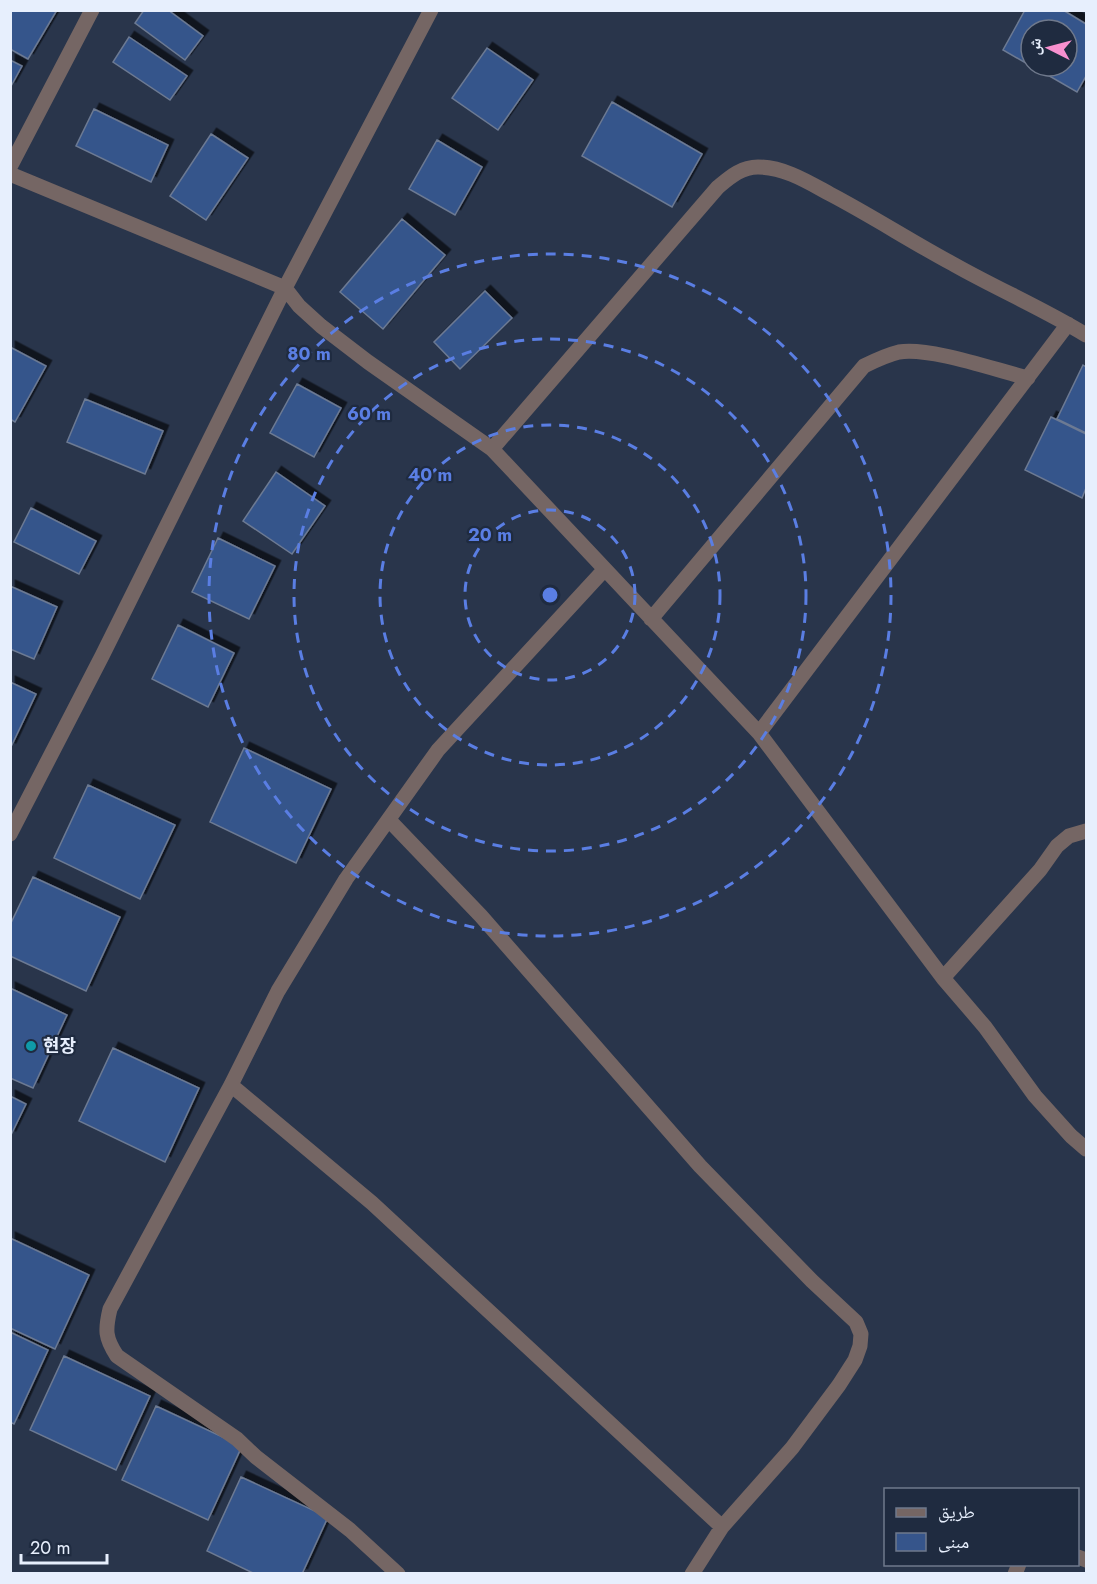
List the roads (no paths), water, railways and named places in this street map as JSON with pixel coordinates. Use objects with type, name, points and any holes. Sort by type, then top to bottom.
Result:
[{"type":"street","points":[[10,167],[92,10]]},
{"type":"street","points":[[10,834],[102,656],[285,288],[431,10]]},
{"type":"street","points":[[492,449],[718,187],[738,171],[757,167],[780,170],[797,176],[869,214],[996,288],[1086,335]]},
{"type":"street","points":[[10,174],[285,288],[306,312],[368,362],[492,449],[759,733],[943,978],[985,1027],[1035,1096],[1086,1149]]},
{"type":"street","points":[[759,733],[1068,324]]},
{"type":"street","points":[[651,619],[864,366],[883,356],[922,351],[1028,378]]},
{"type":"street","points":[[398,1574],[350,1530],[256,1457],[237,1439],[117,1356],[107,1341],[106,1324],[110,1309],[231,1085],[278,991],[346,879],[438,750],[604,570]]},
{"type":"street","points":[[388,820],[481,916],[700,1166],[812,1281],[856,1322],[861,1334],[855,1360],[839,1385],[792,1448],[722,1527],[692,1574]]},
{"type":"street","points":[[943,978],[1040,870],[1057,846],[1069,836],[1086,831]]},
{"type":"street","points":[[231,1085],[372,1203],[722,1527]]},
{"type":"place","name":"현장","points":[[31,1046]]}]
